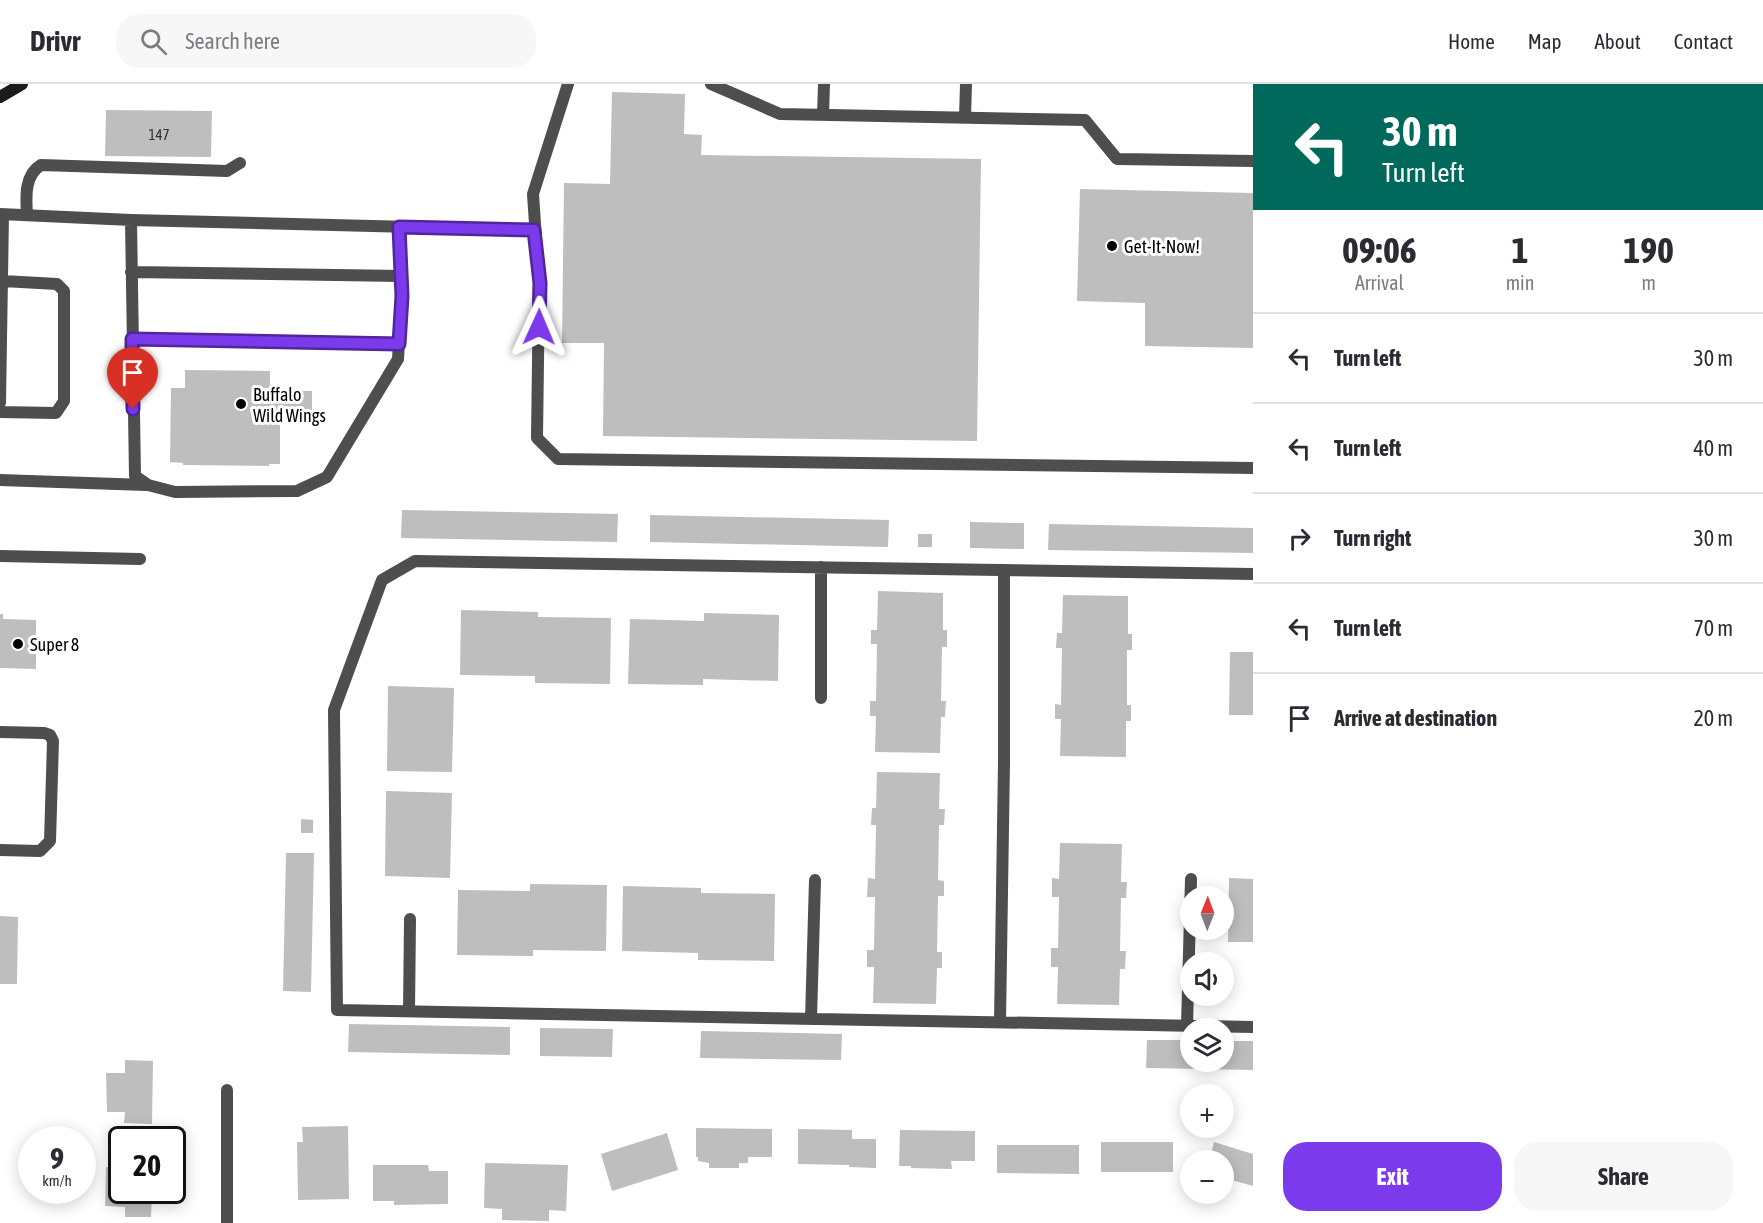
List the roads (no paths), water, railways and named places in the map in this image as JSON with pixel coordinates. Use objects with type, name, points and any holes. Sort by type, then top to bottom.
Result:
[{"type":"main road","points":[[0,97],[22,84]]},
{"type":"street","points":[[568,84],[533,194],[534,230],[540,283],[537,438],[558,459],[1253,468]]},
{"type":"street","points":[[711,84],[780,114],[1085,120],[1117,159],[1253,161]]},
{"type":"street","points":[[824,84],[824,115]]},
{"type":"street","points":[[965,118],[966,84]]},
{"type":"street","points":[[27,215],[26,193],[30,178],[34,170],[46,164],[228,171],[240,163]]},
{"type":"street","points":[[0,403],[2,214],[131,220],[534,230]]},
{"type":"street","points":[[131,220],[135,476],[148,485]]},
{"type":"street","points":[[1,478],[148,485],[176,492],[297,491],[327,477],[398,359],[401,276],[399,227]]},
{"type":"street","points":[[131,272],[401,276]]},
{"type":"street","points":[[0,412],[56,413],[64,401],[64,291],[57,284],[3,281]]},
{"type":"street","points":[[132,339],[399,344]]},
{"type":"street","points":[[0,556],[140,559]]},
{"type":"street","points":[[1180,1026],[337,1010],[334,710],[382,580],[415,561],[1253,574]]},
{"type":"street","points":[[821,567],[821,698]]},
{"type":"street","points":[[1000,1023],[1004,570]]},
{"type":"street","points":[[0,732],[44,733],[50,735],[53,741],[50,841],[40,851],[0,850]]},
{"type":"street","points":[[811,1019],[815,879]]},
{"type":"street","points":[[1187,1018],[1191,879]]},
{"type":"street","points":[[409,1011],[410,919]]},
{"type":"street","points":[[1234,1027],[1253,1027]]},
{"type":"street","points":[[226,1223],[227,1090]]},
{"type":"place","name":"Get-It-Now!","points":[[1112,246]]},
{"type":"place","name":"Buffalo Wild Wings","points":[[241,404]]},
{"type":"place","name":"Super 8","points":[[18,644]]}]
